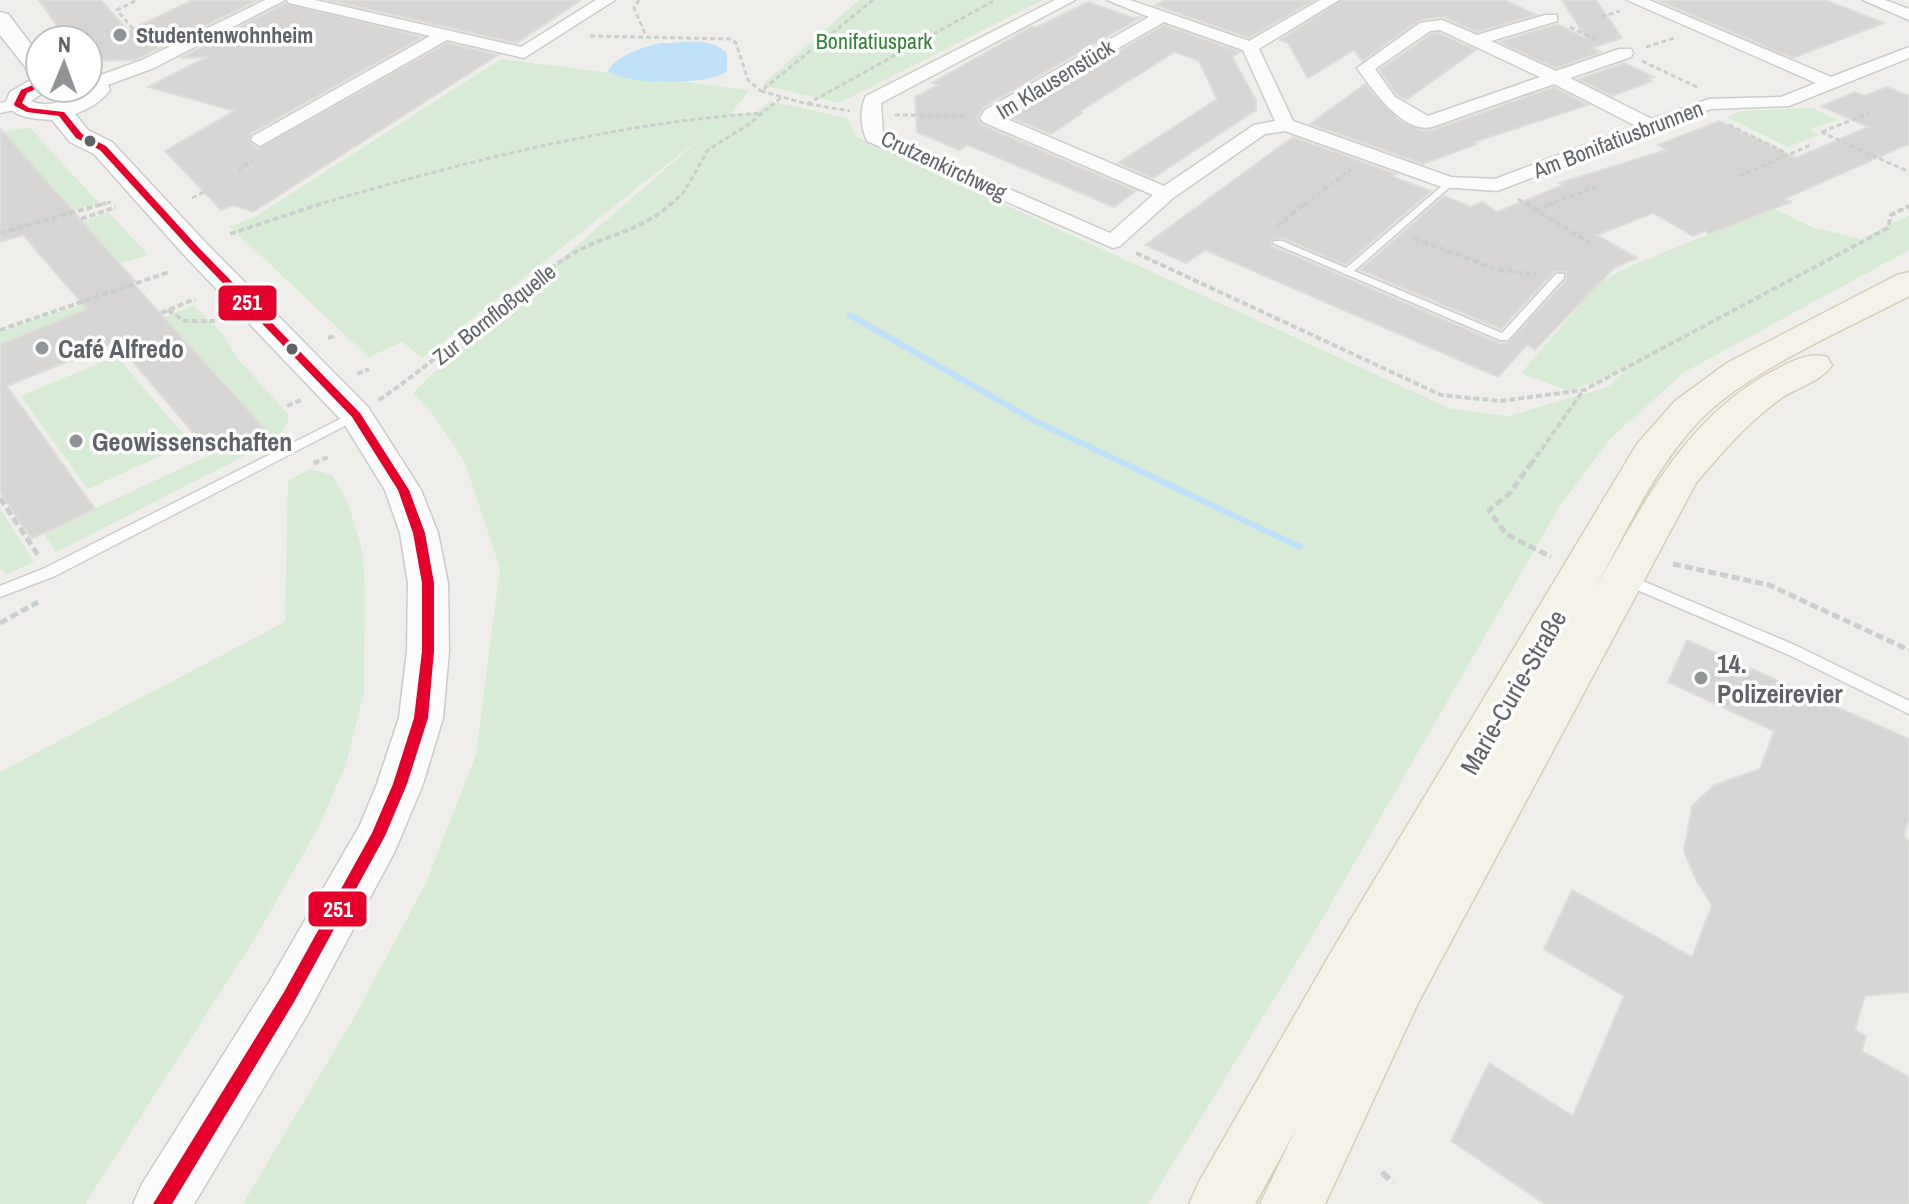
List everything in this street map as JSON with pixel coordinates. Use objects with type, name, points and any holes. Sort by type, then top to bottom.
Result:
[{"type":"main road","name":"Marie-Curie-Straße","points":[[1221,1204],[1353,968],[1651,453],[1688,410],[1740,371],[1909,282]]},
{"type":"main road","name":"Marie-Curie-Straße","points":[[1292,1204],[1398,984],[1680,476],[1721,428],[1769,389],[1909,314]]},
{"type":"street","points":[[104,81],[148,64],[277,0]]},
{"type":"street","points":[[295,0],[524,53],[607,0]]},
{"type":"street","name":"Crutzenkirchweg","points":[[1067,0],[872,100],[874,137],[1113,242]]},
{"type":"street","name":"Im Klausenstück","points":[[1115,0],[1250,47]]},
{"type":"street","points":[[1113,242],[1166,194],[1260,129],[1286,125],[1250,47],[1331,0]]},
{"type":"street","points":[[1635,0],[1834,84]]},
{"type":"street","points":[[1871,0],[1909,15]]},
{"type":"street","name":"Im Klausenstück","points":[[1163,16],[991,114],[989,118],[1166,194]]},
{"type":"street","points":[[1478,40],[1551,18]]},
{"type":"street","points":[[0,19],[24,51]]},
{"type":"street","points":[[1625,53],[1556,78],[1426,123],[1389,101],[1366,68],[1426,26],[1442,25],[1478,40],[1556,78],[1651,126]]},
{"type":"street","points":[[260,140],[446,34]]},
{"type":"street","name":"Am Bonifatiusbrunnen","points":[[1286,125],[1449,183],[1497,185],[1696,109],[1723,102],[1783,102],[1909,52]]},
{"type":"street","points":[[9,106],[24,92]]},
{"type":"street","points":[[46,111],[72,104]]},
{"type":"street","points":[[86,104],[87,115],[95,123],[103,148]]},
{"type":"street","points":[[9,106],[61,114],[79,136],[103,148],[195,249],[356,415],[403,490],[419,533],[428,583],[428,651],[421,718],[400,784],[350,892],[162,1204]]},
{"type":"lane","points":[[1348,271],[1449,183]]},
{"type":"lane","points":[[1278,243],[1504,338],[1560,276]]},
{"type":"lane","points":[[0,592],[50,572],[356,415]]},
{"type":"lane","points":[[1622,578],[1792,650],[1909,708]]},
{"type":"path","points":[[133,29],[117,10],[137,0]]},
{"type":"path","points":[[639,0],[634,8],[646,36]]},
{"type":"path","points":[[761,91],[873,0]]},
{"type":"path","points":[[556,32],[564,37],[731,39],[736,43],[748,80],[761,91],[807,104],[995,0]]},
{"type":"path","name":"Zur Bornfloßquelle","points":[[392,391],[536,278],[574,253],[625,234],[660,214],[684,192],[708,150],[782,97]]},
{"type":"path","points":[[1696,109],[1786,153]]},
{"type":"path","points":[[230,234],[277,215],[511,153],[645,124],[700,116],[763,113]]},
{"type":"path","points":[[1869,113],[1821,132],[1909,172]]},
{"type":"path","points":[[1739,176],[1786,153],[1813,144]]},
{"type":"path","points":[[1276,227],[1369,155]]},
{"type":"path","points":[[1497,185],[1534,211],[1590,243]]},
{"type":"path","points":[[1534,211],[1601,185]]},
{"type":"path","points":[[192,198],[204,192]]},
{"type":"path","points":[[0,233],[111,202]]},
{"type":"path","points":[[1113,242],[1441,395],[1500,401],[1584,390],[1888,228],[1891,215],[1909,206]]},
{"type":"path","points":[[81,219],[116,207]]},
{"type":"path","points":[[1394,230],[1498,270],[1560,276]]},
{"type":"path","points":[[0,330],[169,272]]},
{"type":"path","points":[[161,313],[195,299]]},
{"type":"path","points":[[168,310],[185,321],[215,321]]},
{"type":"path","points":[[328,338],[334,336]]},
{"type":"path","points":[[1553,558],[1522,546],[1494,523],[1489,510],[1509,494],[1584,390]]},
{"type":"path","points":[[0,498],[50,572]]},
{"type":"path","points":[[1673,564],[1769,585],[1909,650]]},
{"type":"path","points":[[1382,1172],[1393,1183]]},
{"type":"green space","name":"Bonifatiuspark","points":[[859,0],[1043,0],[839,103],[762,85]]},
{"type":"green space","points":[[501,59],[749,90],[731,114],[756,113],[769,101],[847,118],[857,137],[1451,409],[1509,416],[1608,387],[1638,358],[1605,378],[1569,391],[1521,373],[1600,282],[1631,266],[1772,208],[1814,228],[1861,239],[1909,215],[1909,250],[1683,373],[1610,439],[1559,507],[1310,940],[1148,1204],[243,1204],[355,1016],[426,883],[476,755],[500,568],[464,460],[432,413],[413,393],[466,342],[708,132],[422,358],[402,342],[369,357],[230,227],[256,216]]},
{"type":"green space","points":[[1812,108],[1838,120],[1809,129],[1819,135],[1787,147],[1727,117],[1742,111]]},
{"type":"green space","points":[[29,127],[99,203],[73,210],[3,132]]},
{"type":"green space","points":[[108,212],[148,255],[120,263],[83,222]]},
{"type":"green space","points":[[134,287],[139,289],[0,344],[0,332]]},
{"type":"green space","points":[[194,305],[223,334],[236,357],[289,415],[286,426],[262,447],[56,552],[43,533],[265,429],[165,317]]},
{"type":"green space","points":[[116,356],[190,442],[88,489],[21,396]]},
{"type":"green space","points":[[311,469],[332,475],[349,506],[362,551],[365,585],[364,693],[345,767],[318,828],[258,933],[85,1204],[0,1204],[0,772],[285,622],[288,481]]},
{"type":"green space","points":[[0,509],[34,562],[6,575],[0,568]]},
{"type":"water","points":[[661,43],[714,45],[727,54],[727,71],[704,79],[667,82],[631,79],[608,71],[624,56]]},
{"type":"building","name":"Studentenwohnheim","points":[[39,0],[101,0],[128,31],[193,0],[258,0],[135,60],[104,61],[104,24],[56,24]]},
{"type":"building","points":[[328,0],[581,0],[517,43]]},
{"type":"building","points":[[1165,0],[1314,0],[1249,38],[1155,5]]},
{"type":"building","points":[[1342,0],[1505,0],[1536,15],[1477,32],[1443,17],[1420,20],[1362,61],[1354,50],[1308,78],[1288,43],[1280,40]]},
{"type":"building","points":[[1562,0],[1596,0],[1622,38],[1592,48],[1601,52],[1556,68],[1499,42],[1557,24],[1586,38]]},
{"type":"building","points":[[1657,0],[1825,0],[1884,23],[1793,58]]},
{"type":"building","points":[[1088,2],[1133,18],[1142,17],[984,107],[977,118],[982,125],[1136,191],[1114,207],[968,145],[959,150],[917,132],[915,97],[938,85],[932,83],[1031,27],[1037,27]]},
{"type":"building","points":[[285,3],[422,37],[252,133],[248,141],[258,148],[447,43],[498,55],[253,212],[233,205],[221,210],[165,151],[234,111],[148,87],[207,57],[180,58]]},
{"type":"building","points":[[1164,25],[1240,52],[1232,57],[1256,100],[1256,110],[1153,178],[1118,163],[1217,99],[1199,61],[1175,52],[1079,112],[1082,113],[1051,134],[1007,116]]},
{"type":"building","points":[[1439,33],[1476,50],[1406,100],[1397,95],[1379,70],[1431,34]]},
{"type":"building","points":[[1624,63],[1654,77],[1648,79],[1652,81],[1612,96],[1578,79]]},
{"type":"building","points":[[1365,84],[1398,119],[1421,130],[1433,130],[1554,87],[1588,105],[1474,142],[1477,144],[1423,164],[1310,124]]},
{"type":"building","points":[[1887,87],[1909,96],[1909,144],[1784,199],[1791,202],[1709,234],[1705,231],[1693,236],[1653,213],[1597,235],[1637,258],[1614,268],[1535,350],[1527,345],[1498,377],[1205,250],[1186,263],[1145,245],[1293,137],[1396,174],[1391,176],[1431,191],[1345,265],[1283,238],[1271,240],[1272,246],[1499,343],[1508,343],[1566,280],[1566,272],[1554,272],[1501,329],[1360,270],[1444,196],[1471,207],[1482,202],[1497,212],[1563,185],[1559,183],[1666,150],[1658,145],[1719,121],[1796,158],[1868,127],[1821,106],[1855,92],[1864,96]]},
{"type":"building","points":[[0,128],[135,281],[132,282],[265,429],[211,454],[116,342],[7,386],[95,509],[31,539],[0,492],[0,344],[87,309],[23,235],[0,242]]},
{"type":"building","points":[[1687,640],[1909,739],[1909,818],[1904,835],[1909,842],[1909,992],[1865,996],[1855,1030],[1866,1036],[1862,1051],[1909,1077],[1909,1204],[1545,1204],[1451,1141],[1489,1063],[1573,1116],[1624,996],[1544,949],[1572,890],[1692,957],[1712,905],[1696,880],[1684,851],[1692,806],[1714,785],[1760,769],[1774,731],[1668,682]]},
{"type":"waterway","points":[[850,315],[1033,420],[1300,547]]},
{"type":"transit line","name":"251","points":[[24,92],[18,104],[27,110],[61,114],[79,136],[103,148],[195,249],[356,415],[403,490],[419,533],[428,583],[428,651],[421,718],[400,784],[378,836],[289,997],[162,1204]]},
{"type":"place","name":"Studentenwohnheim","points":[[120,35]]},
{"type":"place","name":"Café Alfredo","points":[[42,348]]},
{"type":"place","name":"Geowissenschaften","points":[[76,441]]},
{"type":"place","name":"14. Polizeirevier","points":[[1701,678]]}]
